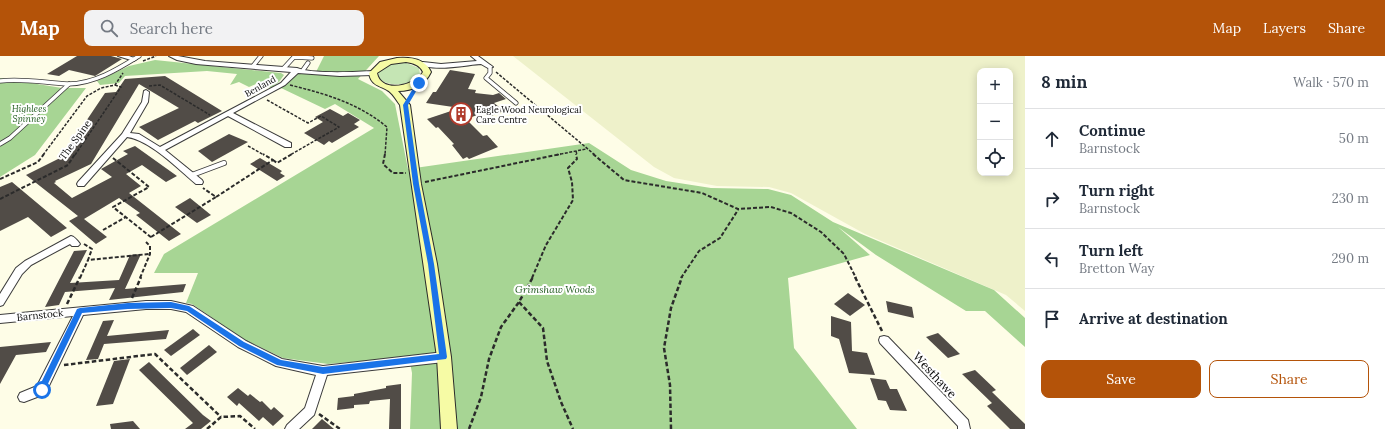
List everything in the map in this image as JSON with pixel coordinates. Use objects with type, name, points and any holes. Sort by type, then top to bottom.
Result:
[{"type":"street","points":[[121,56],[137,59]]},
{"type":"street","points":[[172,56],[197,61],[373,76],[380,85],[391,88],[406,87],[423,80],[427,72],[422,64]]},
{"type":"street","points":[[474,56],[490,67]]},
{"type":"street","points":[[373,76],[386,60],[398,60],[405,58],[422,64],[441,66],[481,62]]},
{"type":"street","points":[[405,105],[432,70],[441,66]]},
{"type":"street","name":"Benland","points":[[160,150],[283,84],[300,70]]},
{"type":"street","points":[[391,88],[405,105],[415,179],[431,264],[444,357],[449,429]]},
{"type":"street","points":[[81,184],[124,135],[145,102],[146,92]]},
{"type":"street","points":[[229,114],[288,145]]},
{"type":"street","points":[[124,135],[136,136],[160,150],[196,179]]},
{"type":"street","points":[[0,302],[19,271],[28,263],[71,240],[75,244]]},
{"type":"street","name":"Barnstock","points":[[0,319],[128,306],[171,305],[189,309],[242,344],[280,363],[323,371],[444,357]]},
{"type":"street","name":"Barnstock","points":[[24,397],[42,390],[80,311]]},
{"type":"street","name":"Westhawe","points":[[884,340],[964,424],[964,429]]},
{"type":"street","points":[[292,429],[310,411],[323,371]]},
{"type":"lane","points":[[253,66],[261,56]]},
{"type":"lane","points":[[283,69],[294,57],[312,58]]},
{"type":"lane","points":[[0,81],[14,79],[69,84],[98,78],[112,73],[137,59]]},
{"type":"lane","points":[[300,70],[308,63]]},
{"type":"lane","points":[[490,67],[490,73],[486,78],[516,103]]},
{"type":"lane","points":[[0,144],[10,138],[69,84]]},
{"type":"lane","points":[[196,179],[202,170],[215,168],[224,163]]},
{"type":"path","points":[[137,59],[156,56]]},
{"type":"path","points":[[490,67],[624,180],[702,193],[738,209],[771,207],[790,213],[821,232],[844,254],[883,333],[884,340]]},
{"type":"path","points":[[0,179],[38,162],[87,96],[101,88],[115,85],[124,72]]},
{"type":"path","points":[[283,84],[346,99],[377,118],[387,127],[387,143],[383,164],[393,173],[415,179],[586,149]]},
{"type":"path","name":"The Spine","points":[[0,199],[68,165],[121,87],[115,85]]},
{"type":"path","points":[[146,92],[149,86],[160,85],[218,120]]},
{"type":"path","points":[[248,146],[277,164],[339,127],[321,116],[308,123],[261,96]]},
{"type":"path","points":[[469,429],[481,397],[489,359],[501,327],[519,302],[534,274],[546,244],[573,200],[572,182],[568,168],[577,159],[576,151]]},
{"type":"path","points":[[106,156],[112,158],[149,187],[113,207],[152,238],[272,160]]},
{"type":"path","points":[[196,179],[197,184],[216,197]]},
{"type":"path","points":[[671,429],[670,385],[664,348],[671,308],[680,280],[699,251],[720,238],[738,209]]},
{"type":"path","points":[[103,230],[126,217]]},
{"type":"path","points":[[128,306],[149,254],[150,246],[146,242]]},
{"type":"path","points":[[62,312],[92,249],[84,244],[75,244]]},
{"type":"path","points":[[88,260],[149,254]]},
{"type":"path","points":[[519,302],[543,328],[547,361],[561,402],[573,429]]},
{"type":"path","points":[[53,366],[155,354],[221,417]]},
{"type":"path","points":[[310,411],[327,418],[340,429]]},
{"type":"path","points":[[207,429],[221,417],[240,416],[255,429]]},
{"type":"green space","name":"Grimshaw Woods","points":[[324,56],[379,56],[358,79],[382,91],[395,104],[408,169],[589,143],[631,170],[666,181],[711,188],[768,189],[791,195],[833,222],[994,290],[1025,318],[1025,347],[985,311],[966,311],[876,255],[838,227],[870,255],[788,278],[794,348],[857,429],[410,429],[412,373],[409,357],[328,364],[283,358],[245,340],[192,304],[186,303],[198,273],[154,273],[164,254],[374,128],[335,104],[325,109],[281,88],[298,74],[315,74]]},
{"type":"green space","points":[[513,56],[1025,56],[1025,311],[1006,295],[865,234],[791,193],[769,187],[717,186],[674,178],[654,167]]},
{"type":"green space","points":[[155,60],[281,73],[284,75],[279,82],[271,88],[258,83],[249,87],[239,82],[230,85],[237,74],[207,71],[125,76],[119,83],[100,85],[97,81],[129,66]]},
{"type":"green space","points":[[404,62],[419,68],[420,74],[416,78],[406,83],[394,84],[378,78],[379,71],[392,63]]},
{"type":"green space","name":"Highlees Spinney","points":[[0,78],[62,88],[86,88],[35,155],[0,177]]},
{"type":"building","points":[[77,56],[111,56],[122,59],[95,76],[69,70],[59,76],[47,74]]},
{"type":"building","name":"Eagle Wood Neurological Care Centre","points":[[450,70],[475,74],[468,89],[476,90],[475,93],[493,95],[499,93],[506,99],[494,103],[504,111],[491,116],[486,112],[466,119],[483,136],[487,135],[498,147],[469,159],[467,157],[463,159],[452,145],[454,144],[438,127],[436,128],[427,119],[460,108],[426,103],[433,92],[436,92]]},
{"type":"building","points":[[165,76],[222,111],[198,123],[195,121],[158,140],[139,127],[179,108],[139,84],[91,164],[55,181],[56,182],[54,183],[72,198],[112,177],[101,169],[128,154],[123,151],[135,146],[177,176],[166,182],[142,165],[126,174],[141,186],[129,193],[181,234],[169,241],[136,215],[140,213],[119,198],[84,219],[107,237],[96,244],[69,221],[78,216],[26,175],[62,157],[105,93],[116,92],[125,79]]},
{"type":"building","points":[[330,109],[343,116],[348,113],[360,120],[354,124],[359,127],[332,143],[329,141],[324,145],[304,133],[323,122],[315,117]]},
{"type":"building","points":[[229,134],[248,142],[212,162],[198,151]]},
{"type":"building","points":[[260,158],[282,171],[280,173],[285,176],[277,181],[250,164]]},
{"type":"building","points":[[12,182],[67,228],[51,237],[28,217],[0,231],[0,187]]},
{"type":"building","points":[[190,198],[211,215],[197,223],[175,207]]},
{"type":"building","points":[[87,250],[70,283],[119,280],[130,255],[141,254],[125,289],[186,284],[183,292],[109,300],[115,288],[65,292],[59,305],[45,307],[74,251]]},
{"type":"building","points":[[848,293],[865,305],[850,316],[834,304]]},
{"type":"building","points":[[886,301],[912,307],[914,318],[888,312]]},
{"type":"building","points":[[831,316],[851,322],[852,351],[867,353],[875,375],[849,373],[839,339],[831,336]]},
{"type":"building","points":[[114,320],[107,336],[169,330],[166,339],[104,344],[98,359],[86,360],[103,321]]},
{"type":"building","points":[[193,329],[200,335],[171,356],[164,350]]},
{"type":"building","points":[[938,333],[960,354],[948,358],[926,337]]},
{"type":"building","points":[[51,342],[46,352],[16,355],[0,384],[0,347]]},
{"type":"building","points":[[209,345],[217,352],[187,375],[180,368]]},
{"type":"building","points":[[130,359],[113,404],[96,406],[114,361]]},
{"type":"building","points":[[149,362],[211,421],[201,429],[185,429],[193,423],[139,370]]},
{"type":"building","points":[[975,370],[996,390],[992,392],[1025,424],[1025,429],[1010,429],[987,406],[992,403],[962,374]]},
{"type":"building","points":[[870,378],[886,380],[890,389],[897,389],[907,411],[890,410],[886,401],[878,400]]},
{"type":"building","points":[[401,384],[401,429],[389,429],[390,399],[370,401],[369,404],[354,405],[354,408],[337,410],[338,398],[354,396],[354,394]]},
{"type":"building","points":[[238,388],[248,396],[250,394],[260,402],[262,401],[271,410],[274,407],[284,416],[273,426],[263,417],[259,421],[239,403],[237,406],[227,397]]},
{"type":"building","points":[[322,419],[334,429],[312,429]]},
{"type":"building","points":[[133,421],[140,429],[111,429],[110,424]]},
{"type":"place","name":"Eagle Wood Neurological Care Centre","points":[[461,114]]},
{"type":"route","points":[[42,390],[80,311],[128,306],[171,305],[189,309],[242,344],[280,363],[323,371],[444,357],[431,264],[416,184],[405,105],[419,83]]}]
